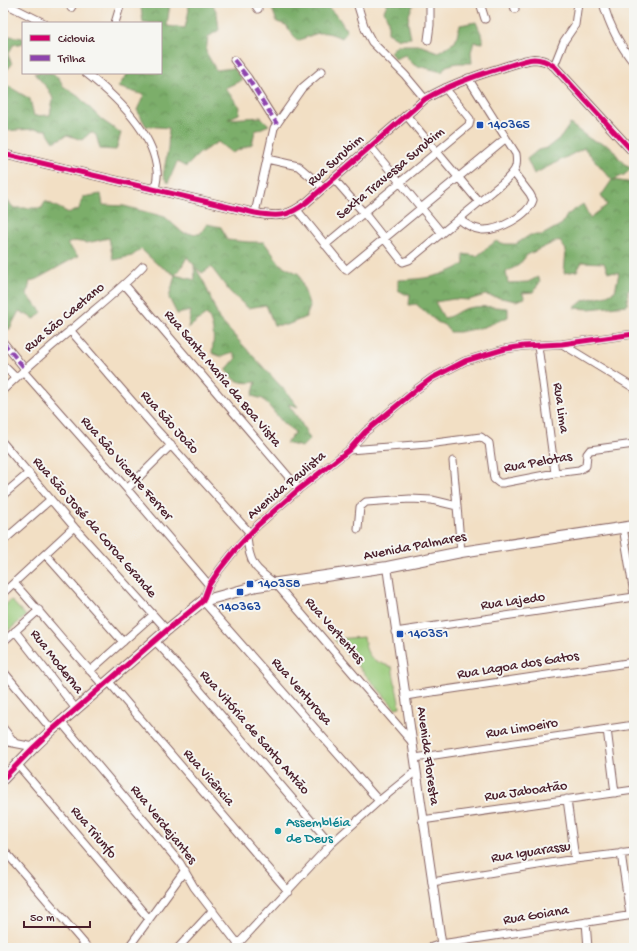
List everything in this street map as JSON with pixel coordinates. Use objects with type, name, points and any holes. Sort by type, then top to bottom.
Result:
[{"type":"main road","name":"Avenida Palmares","points":[[203,601],[257,586],[387,568],[461,552],[634,526]]},
{"type":"main road","points":[[3,779],[52,730],[167,630],[203,601]]},
{"type":"street","points":[[115,22],[121,3]]},
{"type":"street","points":[[357,3],[364,29],[372,42],[405,75],[425,99]]},
{"type":"street","points":[[428,40],[430,3]]},
{"type":"street","points":[[480,3],[484,19]]},
{"type":"street","points":[[554,66],[564,41],[575,25],[578,3]]},
{"type":"street","points":[[603,3],[611,25],[622,47],[634,63]]},
{"type":"street","points":[[8,4],[42,22]]},
{"type":"street","name":"Rua Surubim","points":[[3,154],[271,216],[280,216],[297,210],[334,180],[370,146],[425,99],[468,78],[534,59],[549,62],[554,66],[634,153]]},
{"type":"street","points":[[234,60],[248,78],[277,124]]},
{"type":"street","points":[[255,212],[274,128],[302,88],[322,71]]},
{"type":"street","points":[[87,74],[114,97],[136,122],[148,140],[157,169],[155,189]]},
{"type":"street","points":[[334,180],[364,213],[398,257],[403,262],[409,260],[514,173],[516,168],[516,154],[468,78]]},
{"type":"street","name":"Sexta Travessa Surubim","points":[[325,245],[469,125],[470,120],[445,88]]},
{"type":"street","points":[[406,115],[479,202]]},
{"type":"street","points":[[297,210],[346,270],[506,138]]},
{"type":"street","points":[[370,146],[441,232]]},
{"type":"street","points":[[267,159],[298,166],[324,188]]},
{"type":"street","points":[[459,219],[467,225],[481,230],[503,226],[524,212],[533,200],[514,173]]},
{"type":"street","name":"Rua São Caetano","points":[[3,390],[70,330],[125,285],[143,266]]},
{"type":"street","name":"Rua Santa Maria da Boa Vista","points":[[125,285],[299,490]]},
{"type":"street","name":"Rua São João","points":[[70,330],[248,535]]},
{"type":"street","name":"Avenida Paulista","points":[[203,601],[209,585],[248,535],[299,490],[349,450],[365,432],[432,378],[465,361],[485,354],[524,346],[562,344],[634,334]]},
{"type":"street","name":"Rua Sâo Vicente Ferrer","points":[[3,342],[24,370],[209,585]]},
{"type":"street","points":[[562,344],[634,388]]},
{"type":"street","name":"Rua Lima","points":[[538,346],[556,472]]},
{"type":"street","points":[[3,365],[16,378]]},
{"type":"street","name":"Rua Pelotas","points":[[349,450],[428,444],[481,437],[489,443],[494,479],[499,483],[556,472],[579,470],[586,466],[587,454],[590,450],[634,444]]},
{"type":"street","name":"Rua São José da Coroa Grande","points":[[4,444],[50,500],[167,630]]},
{"type":"street","points":[[127,489],[171,445]]},
{"type":"street","points":[[453,461],[461,552]]},
{"type":"street","points":[[3,495],[29,473]]},
{"type":"street","points":[[358,529],[360,507],[366,502],[418,499],[432,500],[457,506]]},
{"type":"street","points":[[3,541],[50,500]]},
{"type":"street","points":[[3,593],[46,555],[74,527]]},
{"type":"street","points":[[623,528],[634,594]]},
{"type":"street","name":"Rua Vertentes","points":[[248,535],[250,555],[256,569],[276,584],[411,741]]},
{"type":"street","points":[[46,555],[123,642]]},
{"type":"street","name":"Avenida Floresta","points":[[387,568],[441,946]]},
{"type":"street","name":"Rua Vicência","points":[[14,583],[39,610],[90,672],[106,684],[288,890]]},
{"type":"street","name":"Rua Lajedo","points":[[395,632],[634,597]]},
{"type":"street","name":"Rua Venturosa","points":[[203,601],[379,801]]},
{"type":"street","points":[[3,642],[39,610]]},
{"type":"street","points":[[90,672],[153,615]]},
{"type":"street","name":"Rua Moderna","points":[[15,631],[76,709]]},
{"type":"street","name":"Rua Vitória de Santo Antão","points":[[155,641],[191,680],[331,844]]},
{"type":"street","name":"Rua Lagoa dos Gatos","points":[[406,696],[634,662]]},
{"type":"street","points":[[3,672],[52,730]]},
{"type":"street","name":"Rua Verdejantes","points":[[61,722],[166,845],[185,870],[194,887],[213,910],[237,946]]},
{"type":"street","name":"Rua Limoeiro","points":[[415,758],[634,725]]},
{"type":"street","points":[[3,728],[14,742]]},
{"type":"street","points":[[607,729],[615,793]]},
{"type":"street","points":[[3,741],[34,747]]},
{"type":"street","name":"Rua Triunfo","points":[[18,765],[149,919]]},
{"type":"street","points":[[237,946],[331,844],[379,801],[416,771]]},
{"type":"street","name":"Rua Jaboatão","points":[[422,820],[634,790]]},
{"type":"street","points":[[567,799],[575,859]]},
{"type":"street","points":[[3,849],[88,948]]},
{"type":"street","name":"Rua Iguarassu","points":[[432,882],[575,859],[634,852]]},
{"type":"street","points":[[621,853],[632,915]]},
{"type":"street","points":[[128,948],[185,870]]},
{"type":"street","points":[[178,948],[213,910]]},
{"type":"street","name":"Rua Goiana","points":[[429,948],[632,915]]},
{"type":"street","points":[[586,922],[588,948]]},
{"type":"street","points":[[3,944],[6,948]]},
{"type":"green space","points":[[142,3],[170,3],[167,26],[185,28],[189,10],[188,3],[212,3],[217,13],[219,30],[208,37],[206,52],[216,70],[234,68],[242,80],[225,88],[240,107],[239,114],[228,119],[261,117],[269,125],[255,131],[252,144],[232,153],[218,142],[200,153],[186,167],[177,162],[168,183],[163,176],[168,149],[169,128],[146,126],[137,110],[144,95],[118,87],[127,74],[162,74],[162,22],[143,22]]},
{"type":"green space","points":[[270,3],[324,3],[338,17],[347,31],[341,38],[328,33],[319,33],[297,41],[286,25],[277,22]]},
{"type":"green space","points":[[385,3],[411,3],[413,6],[409,14],[408,21],[411,38],[399,39],[388,33],[388,20],[384,11],[387,4]]},
{"type":"green space","points":[[476,22],[483,38],[483,43],[474,42],[471,52],[472,63],[457,63],[446,66],[442,72],[414,65],[405,55],[395,59],[390,52],[397,45],[419,45],[438,52],[455,42],[460,25]]},
{"type":"green space","points":[[3,35],[22,38],[22,43],[13,45],[8,55],[12,64],[3,75]]},
{"type":"green space","points":[[35,74],[53,74],[59,78],[63,86],[79,97],[102,120],[121,133],[116,150],[100,149],[96,135],[91,132],[82,140],[67,135],[54,142],[46,130],[34,129],[3,131],[3,83],[30,99],[34,116],[50,115],[53,99],[49,90]]},
{"type":"green space","points":[[570,124],[590,139],[610,146],[619,158],[631,169],[624,175],[613,180],[634,183],[634,289],[628,290],[627,305],[589,309],[574,308],[584,300],[607,295],[615,291],[619,273],[608,272],[604,263],[582,262],[577,271],[564,273],[566,250],[559,240],[527,255],[519,265],[506,272],[508,283],[528,282],[538,277],[540,282],[533,292],[522,293],[525,298],[516,301],[485,295],[469,300],[454,299],[435,302],[444,318],[464,309],[480,307],[508,308],[508,317],[484,327],[459,332],[450,332],[444,325],[437,322],[416,304],[409,305],[410,294],[405,294],[398,290],[398,280],[425,278],[440,275],[464,264],[463,254],[477,256],[496,241],[505,244],[516,244],[530,235],[542,235],[562,224],[567,215],[583,204],[590,218],[607,205],[601,196],[612,180],[584,148],[534,174],[527,159],[538,150],[547,148],[561,137]]},
{"type":"green space","points":[[101,194],[103,205],[124,206],[165,217],[183,233],[200,234],[207,224],[221,227],[227,240],[264,242],[281,265],[299,274],[310,307],[306,317],[287,325],[274,325],[266,305],[248,308],[230,292],[211,267],[202,273],[195,267],[205,284],[219,319],[298,407],[288,404],[310,439],[302,447],[286,443],[295,432],[284,424],[263,399],[252,396],[256,382],[246,383],[235,380],[226,370],[236,358],[233,352],[222,357],[212,353],[213,334],[210,319],[207,314],[188,328],[191,311],[177,314],[169,298],[175,275],[157,264],[141,249],[132,256],[113,260],[109,238],[87,243],[74,241],[67,244],[78,256],[37,279],[30,281],[27,295],[42,312],[35,319],[19,311],[9,330],[3,321],[3,196],[14,208],[42,208],[45,201],[69,213],[79,209],[83,197]],"holes":[[[187,257],[194,265],[195,280],[175,275]]]},
{"type":"green space","points":[[11,600],[26,616],[3,635],[3,607]]},
{"type":"green space","points":[[364,637],[369,655],[376,661],[392,667],[400,707],[395,708],[334,639]]},
{"type":"marked path","points":[[234,60],[248,78],[277,124]]},
{"type":"marked path","points":[[3,342],[25,369]]},
{"type":"cycle path","points":[[3,154],[255,213],[282,215],[294,211],[307,202],[425,99],[443,89],[471,78],[522,61],[534,59],[545,61],[554,66],[634,153]]},
{"type":"cycle path","points":[[3,779],[52,730],[167,630],[203,601],[209,585],[220,569],[258,525],[299,489],[349,450],[365,432],[432,378],[465,361],[505,349],[524,346],[562,344],[634,334]]},
{"type":"place","name":"140365","points":[[480,125]]},
{"type":"place","name":"140358","points":[[250,584]]},
{"type":"place","name":"140363","points":[[240,592]]},
{"type":"place","name":"140351","points":[[400,634]]},
{"type":"place","name":"Assembléia de Deus","points":[[278,831]]}]
